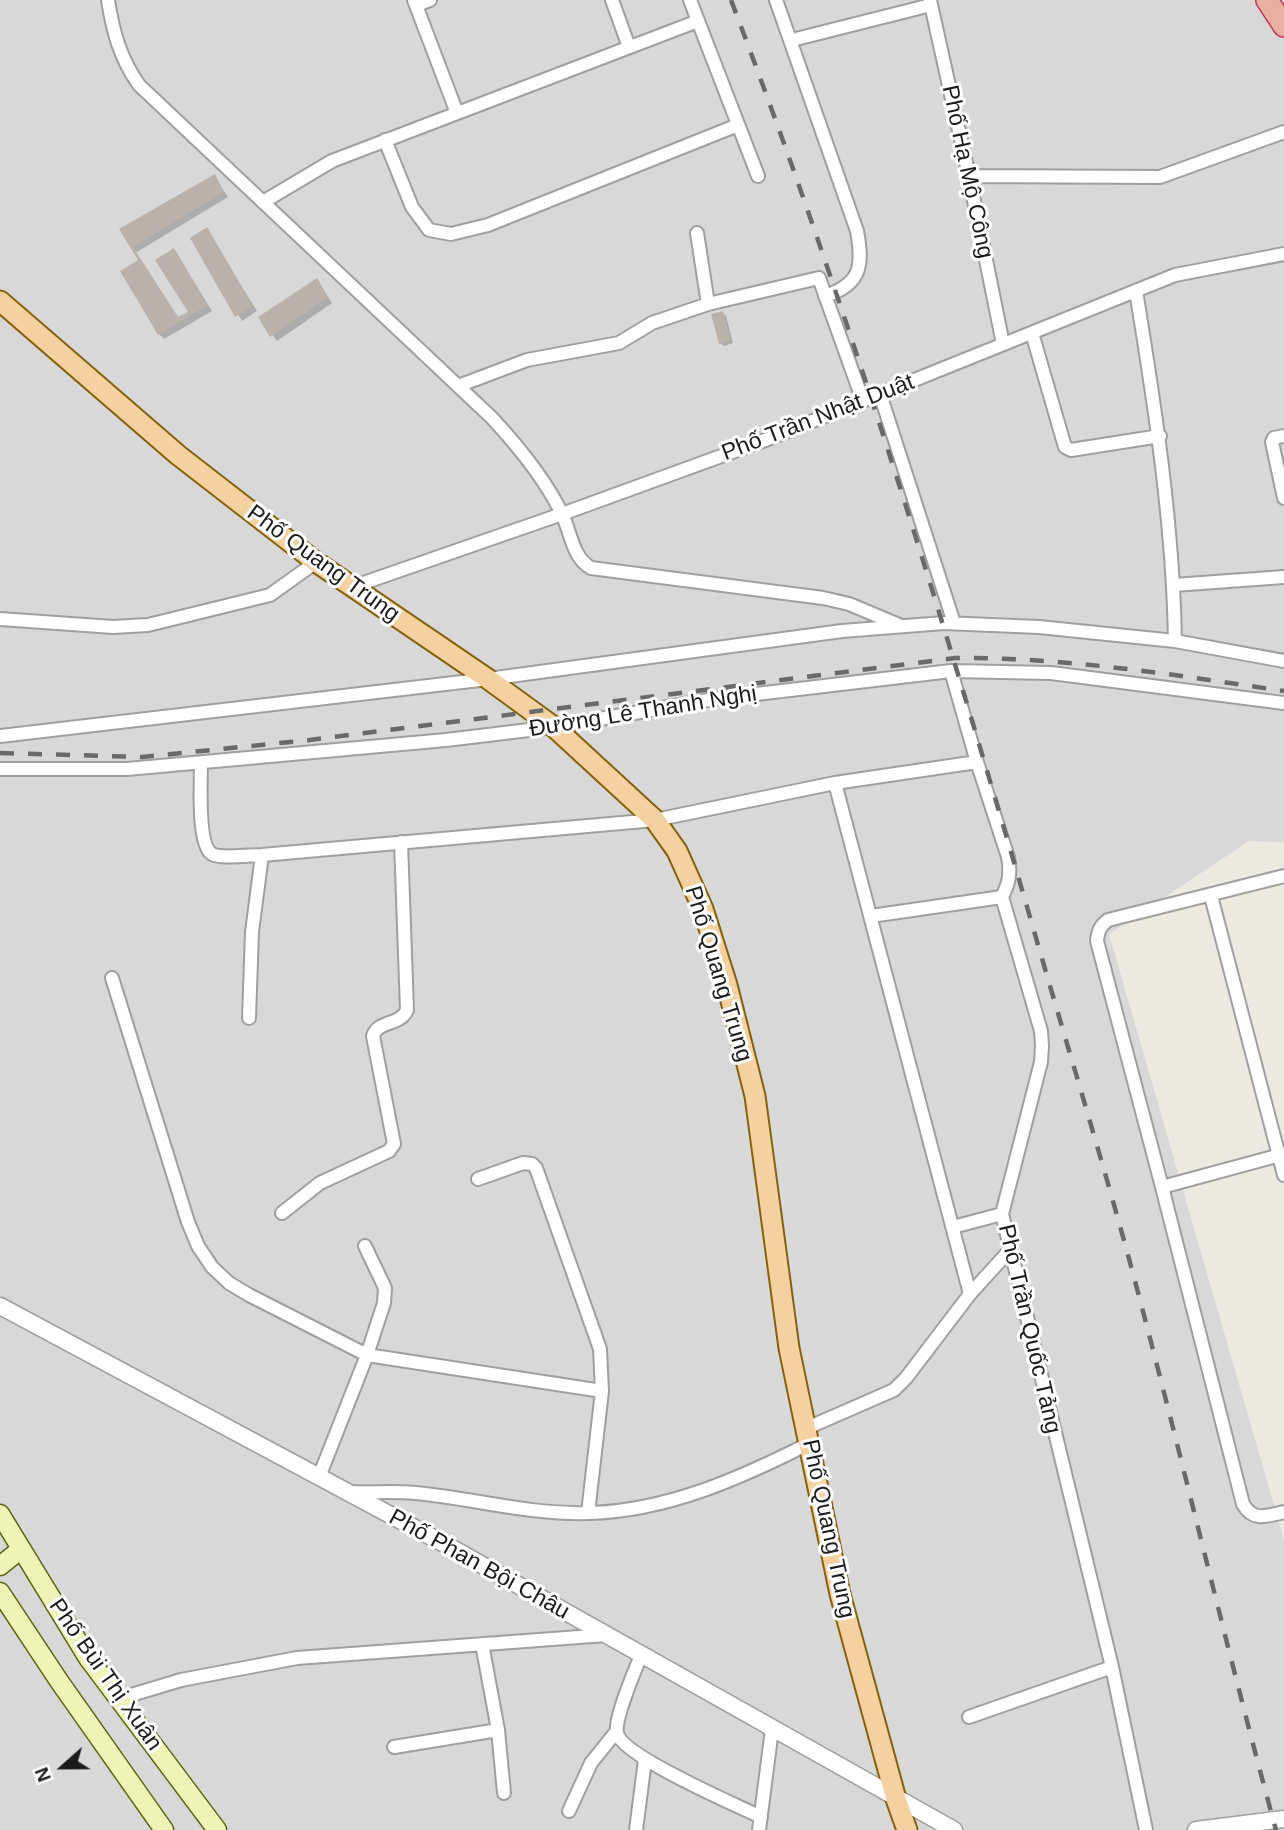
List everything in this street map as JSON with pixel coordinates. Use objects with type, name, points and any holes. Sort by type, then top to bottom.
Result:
[{"type":"highway","points":[[1267,0],[1284,26]]},
{"type":"main road","name":"Phố Quang Trung","points":[[0,301],[178,455],[316,562],[554,727],[655,820],[677,851],[703,909],[727,985],[755,1096],[789,1348],[840,1594],[896,1799],[907,1830]]},
{"type":"main road","name":"Phố Bùi Thị Xuân","points":[[0,1514],[88,1658],[217,1830]]},
{"type":"main road","points":[[0,1566],[21,1549]]},
{"type":"main road","points":[[0,1592],[164,1830]]},
{"type":"street","points":[[108,0],[116,41],[126,65],[139,85],[508,436],[562,514],[578,558],[591,568],[823,598],[849,604],[900,626]]},
{"type":"street","points":[[430,0],[415,3],[457,113]]},
{"type":"street","points":[[612,0],[629,47]]},
{"type":"street","points":[[690,0],[758,176]]},
{"type":"street","points":[[776,0],[857,230],[860,248],[860,263],[855,278],[848,286],[825,296]]},
{"type":"street","points":[[792,40],[931,3]]},
{"type":"street","name":"Phố Hạ Mộ Công","points":[[931,3],[1003,345]]},
{"type":"street","points":[[263,202],[332,161],[698,21]]},
{"type":"street","points":[[385,140],[412,207],[429,230],[451,234],[488,225],[738,125]]},
{"type":"street","points":[[969,176],[1160,177],[1284,132]]},
{"type":"street","points":[[697,233],[708,304]]},
{"type":"street","name":"Phố Trần Nhật Duật","points":[[352,587],[768,439],[1175,275],[1284,254]]},
{"type":"street","points":[[458,386],[527,360],[619,343],[652,323],[708,304],[819,278],[863,401]]},
{"type":"street","points":[[1136,291],[1160,436],[1174,585],[1175,641]]},
{"type":"street","points":[[1032,333],[1065,447],[1071,450],[1160,436]]},
{"type":"street","points":[[880,394],[954,623]]},
{"type":"street","points":[[1284,436],[1274,438],[1272,442],[1284,493]]},
{"type":"street","points":[[0,619],[113,627],[148,625],[270,595],[316,562]]},
{"type":"street","points":[[1174,585],[1284,577]]},
{"type":"street","points":[[0,736],[488,679],[842,631],[900,626],[954,623],[1039,627],[1175,641],[1284,660]]},
{"type":"street","name":"Đường Lê Thanh Nghị","points":[[0,769],[127,769],[554,727],[715,699],[951,671],[1051,673],[1284,703]]},
{"type":"street","name":"Phố Trần Quốc Tảng","points":[[951,671],[976,762],[1008,857],[1009,884],[1002,897],[1041,1031],[1041,1062],[1002,1214],[1112,1667],[1146,1830]]},
{"type":"street","points":[[201,763],[203,838],[208,850],[217,855],[262,855],[655,820],[835,783],[976,762]]},
{"type":"street","points":[[835,783],[970,1294]]},
{"type":"street","points":[[282,1213],[320,1183],[388,1151],[394,1144],[373,1037],[374,1031],[379,1027],[401,1018],[407,1010],[401,842]]},
{"type":"street","points":[[249,1018],[253,932],[262,855]]},
{"type":"street","points":[[1284,876],[1108,920],[1102,924],[1097,941],[1163,1186],[1243,1504],[1247,1513],[1254,1517],[1284,1512]]},
{"type":"street","points":[[1211,896],[1281,1155],[1284,1175]]},
{"type":"street","points":[[871,916],[1002,897]]},
{"type":"street","points":[[112,978],[188,1222],[198,1246],[212,1267],[229,1283],[367,1355],[602,1391]]},
{"type":"street","points":[[1163,1186],[1281,1155]]},
{"type":"street","points":[[478,1179],[523,1163],[532,1164],[536,1168],[596,1331],[603,1371],[588,1513]]},
{"type":"street","points":[[953,1227],[1002,1214]]},
{"type":"street","points":[[319,1477],[367,1355],[384,1303],[385,1288],[365,1246]]},
{"type":"street","points":[[347,1492],[415,1493],[588,1513],[641,1508],[679,1499],[736,1477],[894,1390],[970,1294],[1009,1251]]},
{"type":"street","name":"Phố Phan Bội Châu","points":[[0,1306],[347,1492],[954,1830]]},
{"type":"street","points":[[118,1699],[181,1681],[297,1658],[606,1635]]},
{"type":"street","points":[[482,1644],[498,1730],[504,1793]]},
{"type":"street","points":[[569,1811],[591,1763],[616,1732],[621,1709],[641,1655]]},
{"type":"street","points":[[969,1717],[1112,1667]]},
{"type":"street","points":[[616,1732],[622,1744],[645,1760],[760,1824],[772,1729]]},
{"type":"street","points":[[394,1747],[498,1730]]},
{"type":"street","points":[[636,1830],[645,1760]]},
{"type":"street","points":[[1196,1830],[1284,1819]]},
{"type":"shaded area","points":[[0,0],[1284,0],[1284,842],[1249,841],[1109,934],[1284,1540],[1284,1830],[0,1830]]},
{"type":"building","points":[[215,174],[224,192],[133,247],[178,317],[188,312],[155,260],[174,248],[208,305],[158,335],[120,271],[138,260],[119,229]]},
{"type":"building","points":[[207,227],[253,306],[235,317],[190,238]]},
{"type":"building","points":[[317,278],[328,297],[270,337],[258,317]]},
{"type":"building","points":[[723,311],[731,341],[719,344],[711,314]]},
{"type":"railway","points":[[731,0],[854,346],[1000,813],[1125,1244],[1276,1830]]},
{"type":"railway","points":[[0,753],[142,757],[310,740],[955,658],[1079,664],[1284,691]]}]
